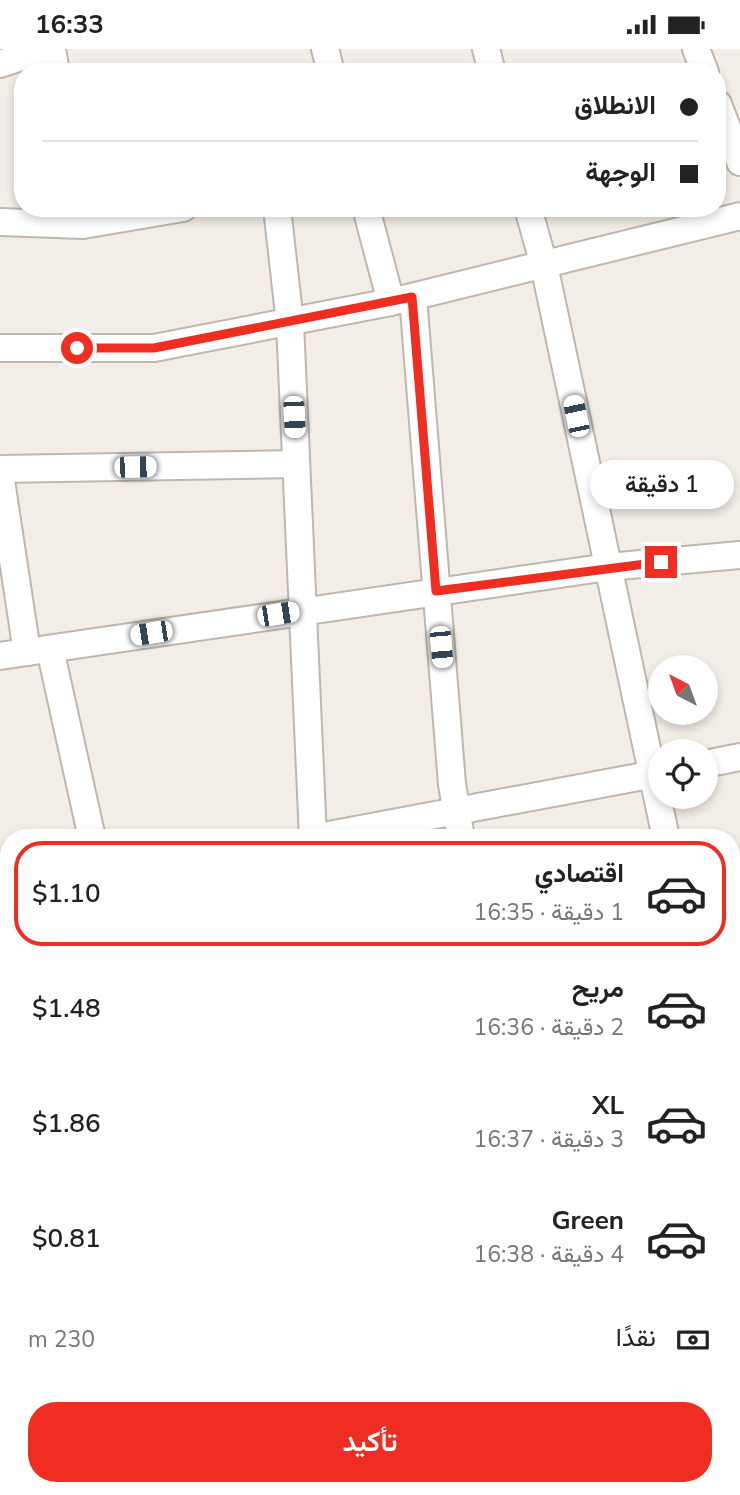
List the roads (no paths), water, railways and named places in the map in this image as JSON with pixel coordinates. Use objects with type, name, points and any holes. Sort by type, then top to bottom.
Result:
[{"type":"street","points":[[0,64],[46,49]]},
{"type":"street","points":[[726,125],[740,162]]},
{"type":"street","points":[[0,348],[154,348],[402,300],[740,216]]},
{"type":"street","points":[[0,222],[81,217]]},
{"type":"street","points":[[278,217],[290,323],[313,829]]},
{"type":"street","points":[[370,217],[402,300],[436,591],[460,829]]},
{"type":"street","points":[[531,217],[544,265],[608,567],[648,739]]},
{"type":"street","points":[[89,829],[39,650],[0,471],[296,464]]},
{"type":"street","points":[[0,656],[608,567],[740,555]]},
{"type":"street","points":[[718,761],[740,757]]},
{"type":"street","points":[[361,829],[648,775]]},
{"type":"street","points":[[662,809],[665,829]]}]
